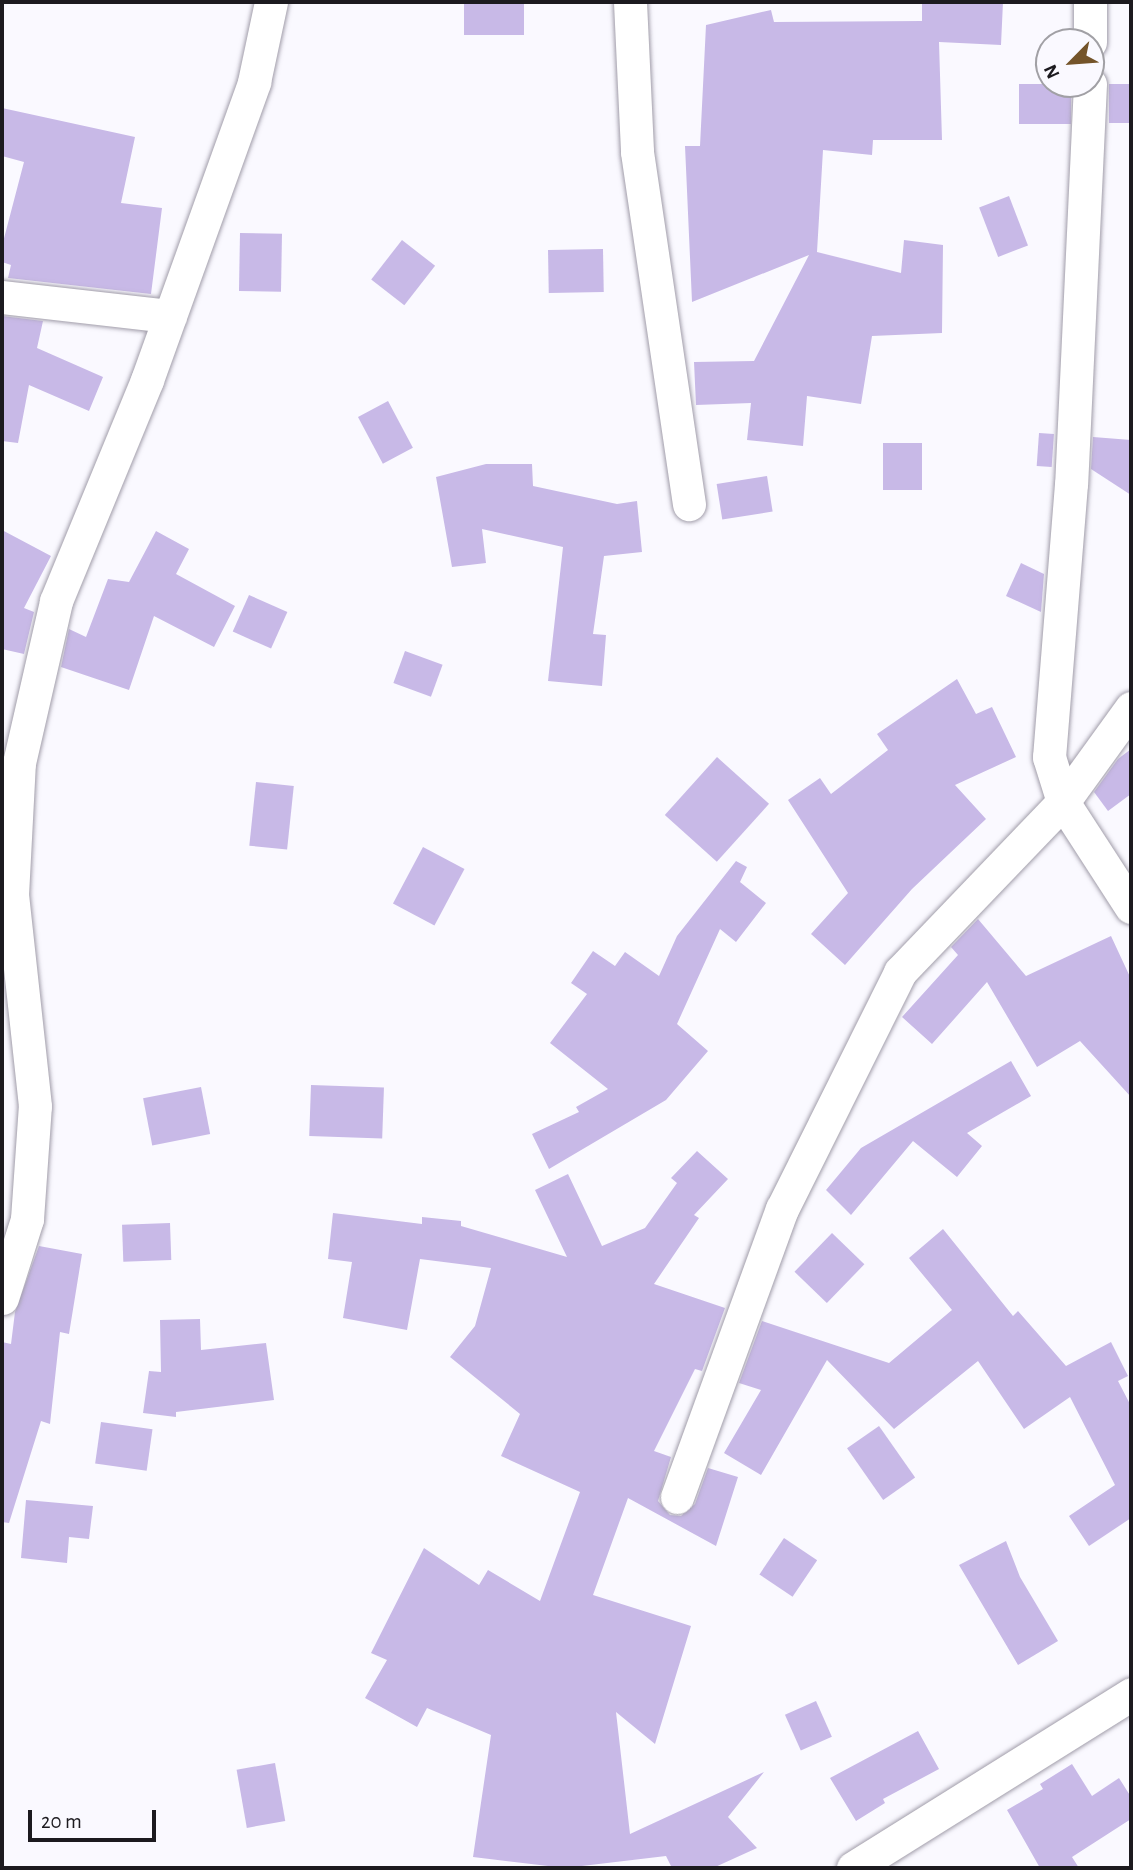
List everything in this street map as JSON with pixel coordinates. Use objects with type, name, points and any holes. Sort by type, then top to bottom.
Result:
[{"type":"street","points":[[2,1298],[27,1219],[35,1106],[7,895],[19,763],[56,601],[170,316],[254,82],[271,2]]},
{"type":"street","points":[[630,2],[637,152],[689,504]]},
{"type":"street","points":[[1090,2],[1090,28]]},
{"type":"street","points":[[1089,98],[1072,484],[1050,702],[1049,757],[1063,802],[1131,907]]},
{"type":"street","points":[[2,297],[170,316]]},
{"type":"street","points":[[677,1497],[782,1209],[900,972],[1063,802],[1131,708]]},
{"type":"street","points":[[853,1868],[1131,1695]]},
{"type":"building","points":[[464,2],[524,2],[524,35],[464,35]]},
{"type":"building","points":[[922,2],[1003,2],[1001,45],[939,42],[942,140],[873,140],[872,155],[823,150],[817,252],[901,273],[904,240],[943,245],[942,333],[872,336],[861,404],[807,396],[803,446],[747,440],[751,403],[696,405],[694,362],[754,361],[809,255],[692,302],[685,146],[700,146],[706,25],[771,10],[774,22],[922,21]]},
{"type":"building","points":[[1019,84],[1035,84],[1035,98],[1071,98],[1071,124],[1019,124]]},
{"type":"building","points":[[1109,84],[1131,84],[1131,123],[1109,123]]},
{"type":"building","points":[[2,108],[135,137],[121,203],[162,208],[151,294],[8,278],[11,265],[2,262],[2,246],[24,162],[2,156]]},
{"type":"building","points":[[1009,196],[1028,245],[998,257],[979,207]]},
{"type":"building","points":[[240,233],[282,234],[281,292],[239,291]]},
{"type":"building","points":[[402,240],[435,266],[404,305],[371,279]]},
{"type":"building","points":[[603,249],[604,292],[549,293],[548,250]]},
{"type":"building","points":[[2,316],[43,321],[37,348],[103,377],[89,411],[29,385],[18,443],[2,441]]},
{"type":"building","points":[[388,401],[413,448],[383,464],[358,417]]},
{"type":"building","points":[[1039,433],[1054,434],[1052,467],[1037,466]]},
{"type":"building","points":[[1093,437],[1131,440],[1131,495],[1091,469]]},
{"type":"building","points":[[883,443],[922,443],[922,490],[883,490]]},
{"type":"building","points":[[486,464],[532,464],[533,486],[617,504],[637,501],[642,552],[604,556],[593,634],[606,635],[602,686],[548,681],[563,547],[482,529],[486,563],[452,567],[436,477]]},
{"type":"building","points":[[767,476],[773,512],[722,520],[717,484]]},
{"type":"building","points":[[2,530],[51,556],[24,608],[34,612],[24,654],[2,649]]},
{"type":"building","points":[[156,531],[189,549],[176,574],[235,606],[214,647],[154,616],[129,690],[61,667],[69,629],[86,637],[108,579],[129,582]]},
{"type":"building","points":[[1021,563],[1044,574],[1041,612],[1006,596]]},
{"type":"building","points":[[249,595],[287,612],[271,649],[233,632]]},
{"type":"building","points":[[405,651],[443,665],[431,697],[393,683]]},
{"type":"building","points":[[957,679],[976,714],[992,707],[1016,757],[955,785],[986,819],[912,889],[845,965],[811,934],[848,893],[788,800],[820,778],[831,794],[888,750],[877,734]]},
{"type":"building","points":[[1131,749],[1131,794],[1108,811],[1094,792],[1118,759]]},
{"type":"building","points":[[717,757],[769,804],[717,862],[665,815]]},
{"type":"building","points":[[256,782],[294,786],[287,850],[249,846]]},
{"type":"building","points":[[423,847],[464,869],[434,926],[393,904]]},
{"type":"building","points":[[736,861],[747,867],[740,882],[766,903],[736,942],[720,929],[677,1024],[708,1051],[666,1100],[549,1169],[532,1134],[579,1112],[576,1107],[608,1089],[550,1043],[587,994],[571,983],[593,951],[615,966],[625,952],[659,976],[677,936]]},
{"type":"building","points":[[978,919],[1026,976],[1111,936],[1131,979],[1131,1097],[1080,1041],[1037,1067],[987,982],[932,1044],[902,1017],[958,955],[951,947]]},
{"type":"building","points":[[1011,1061],[1031,1096],[967,1133],[982,1146],[957,1177],[913,1141],[851,1215],[826,1190],[861,1148]]},
{"type":"building","points":[[311,1085],[384,1088],[382,1139],[309,1136]]},
{"type":"building","points":[[201,1087],[210,1134],[152,1145],[143,1098]]},
{"type":"building","points":[[697,1151],[728,1179],[694,1215],[699,1218],[654,1284],[725,1308],[702,1371],[695,1369],[654,1451],[671,1457],[658,1501],[670,1515],[681,1516],[695,1504],[708,1468],[738,1477],[716,1546],[628,1498],[593,1595],[691,1626],[655,1744],[616,1712],[630,1834],[764,1772],[728,1817],[757,1848],[713,1868],[672,1868],[666,1856],[565,1868],[473,1857],[491,1735],[427,1708],[417,1727],[365,1698],[387,1660],[371,1653],[424,1548],[479,1585],[488,1570],[540,1601],[580,1492],[501,1456],[520,1414],[450,1357],[475,1326],[491,1268],[420,1259],[407,1330],[343,1318],[352,1262],[328,1259],[333,1213],[422,1224],[422,1217],[461,1221],[461,1226],[567,1257],[535,1190],[568,1174],[602,1246],[645,1228],[677,1183],[671,1178]]},
{"type":"building","points":[[170,1223],[171,1260],[123,1262],[122,1225]]},
{"type":"building","points":[[943,1229],[1013,1316],[1018,1311],[1066,1366],[1111,1342],[1128,1376],[1118,1381],[1131,1406],[1131,1518],[1089,1546],[1069,1516],[1115,1485],[1070,1397],[1024,1429],[978,1361],[894,1429],[827,1360],[761,1475],[724,1453],[761,1390],[739,1383],[762,1321],[889,1363],[952,1310],[909,1258]]},
{"type":"building","points":[[832,1233],[864,1264],[827,1303],[794,1272]]},
{"type":"building","points":[[39,1246],[82,1254],[69,1334],[60,1332],[50,1424],[41,1421],[9,1523],[2,1522],[2,1342],[11,1344],[15,1312]]},
{"type":"building","points":[[200,1319],[201,1350],[266,1343],[274,1400],[176,1412],[176,1417],[143,1413],[149,1371],[161,1372],[160,1320]]},
{"type":"building","points":[[101,1422],[152,1429],[147,1471],[95,1464]]},
{"type":"building","points":[[879,1426],[915,1478],[883,1500],[847,1448]]},
{"type":"building","points":[[26,1500],[93,1506],[89,1539],[69,1537],[67,1563],[21,1558]]},
{"type":"building","points":[[784,1538],[817,1560],[793,1597],[759,1574]]},
{"type":"building","points":[[1006,1541],[1020,1577],[1058,1641],[1018,1665],[959,1565]]},
{"type":"building","points":[[816,1701],[832,1737],[801,1750],[785,1715]]},
{"type":"building","points":[[918,1731],[939,1769],[883,1799],[885,1803],[856,1821],[830,1778]]},
{"type":"building","points":[[275,1763],[285,1821],[247,1828],[237,1770]]},
{"type":"building","points":[[1072,1764],[1092,1796],[1119,1778],[1131,1797],[1131,1819],[1072,1857],[1079,1868],[1040,1868],[1007,1810],[1043,1789],[1040,1784]]}]
